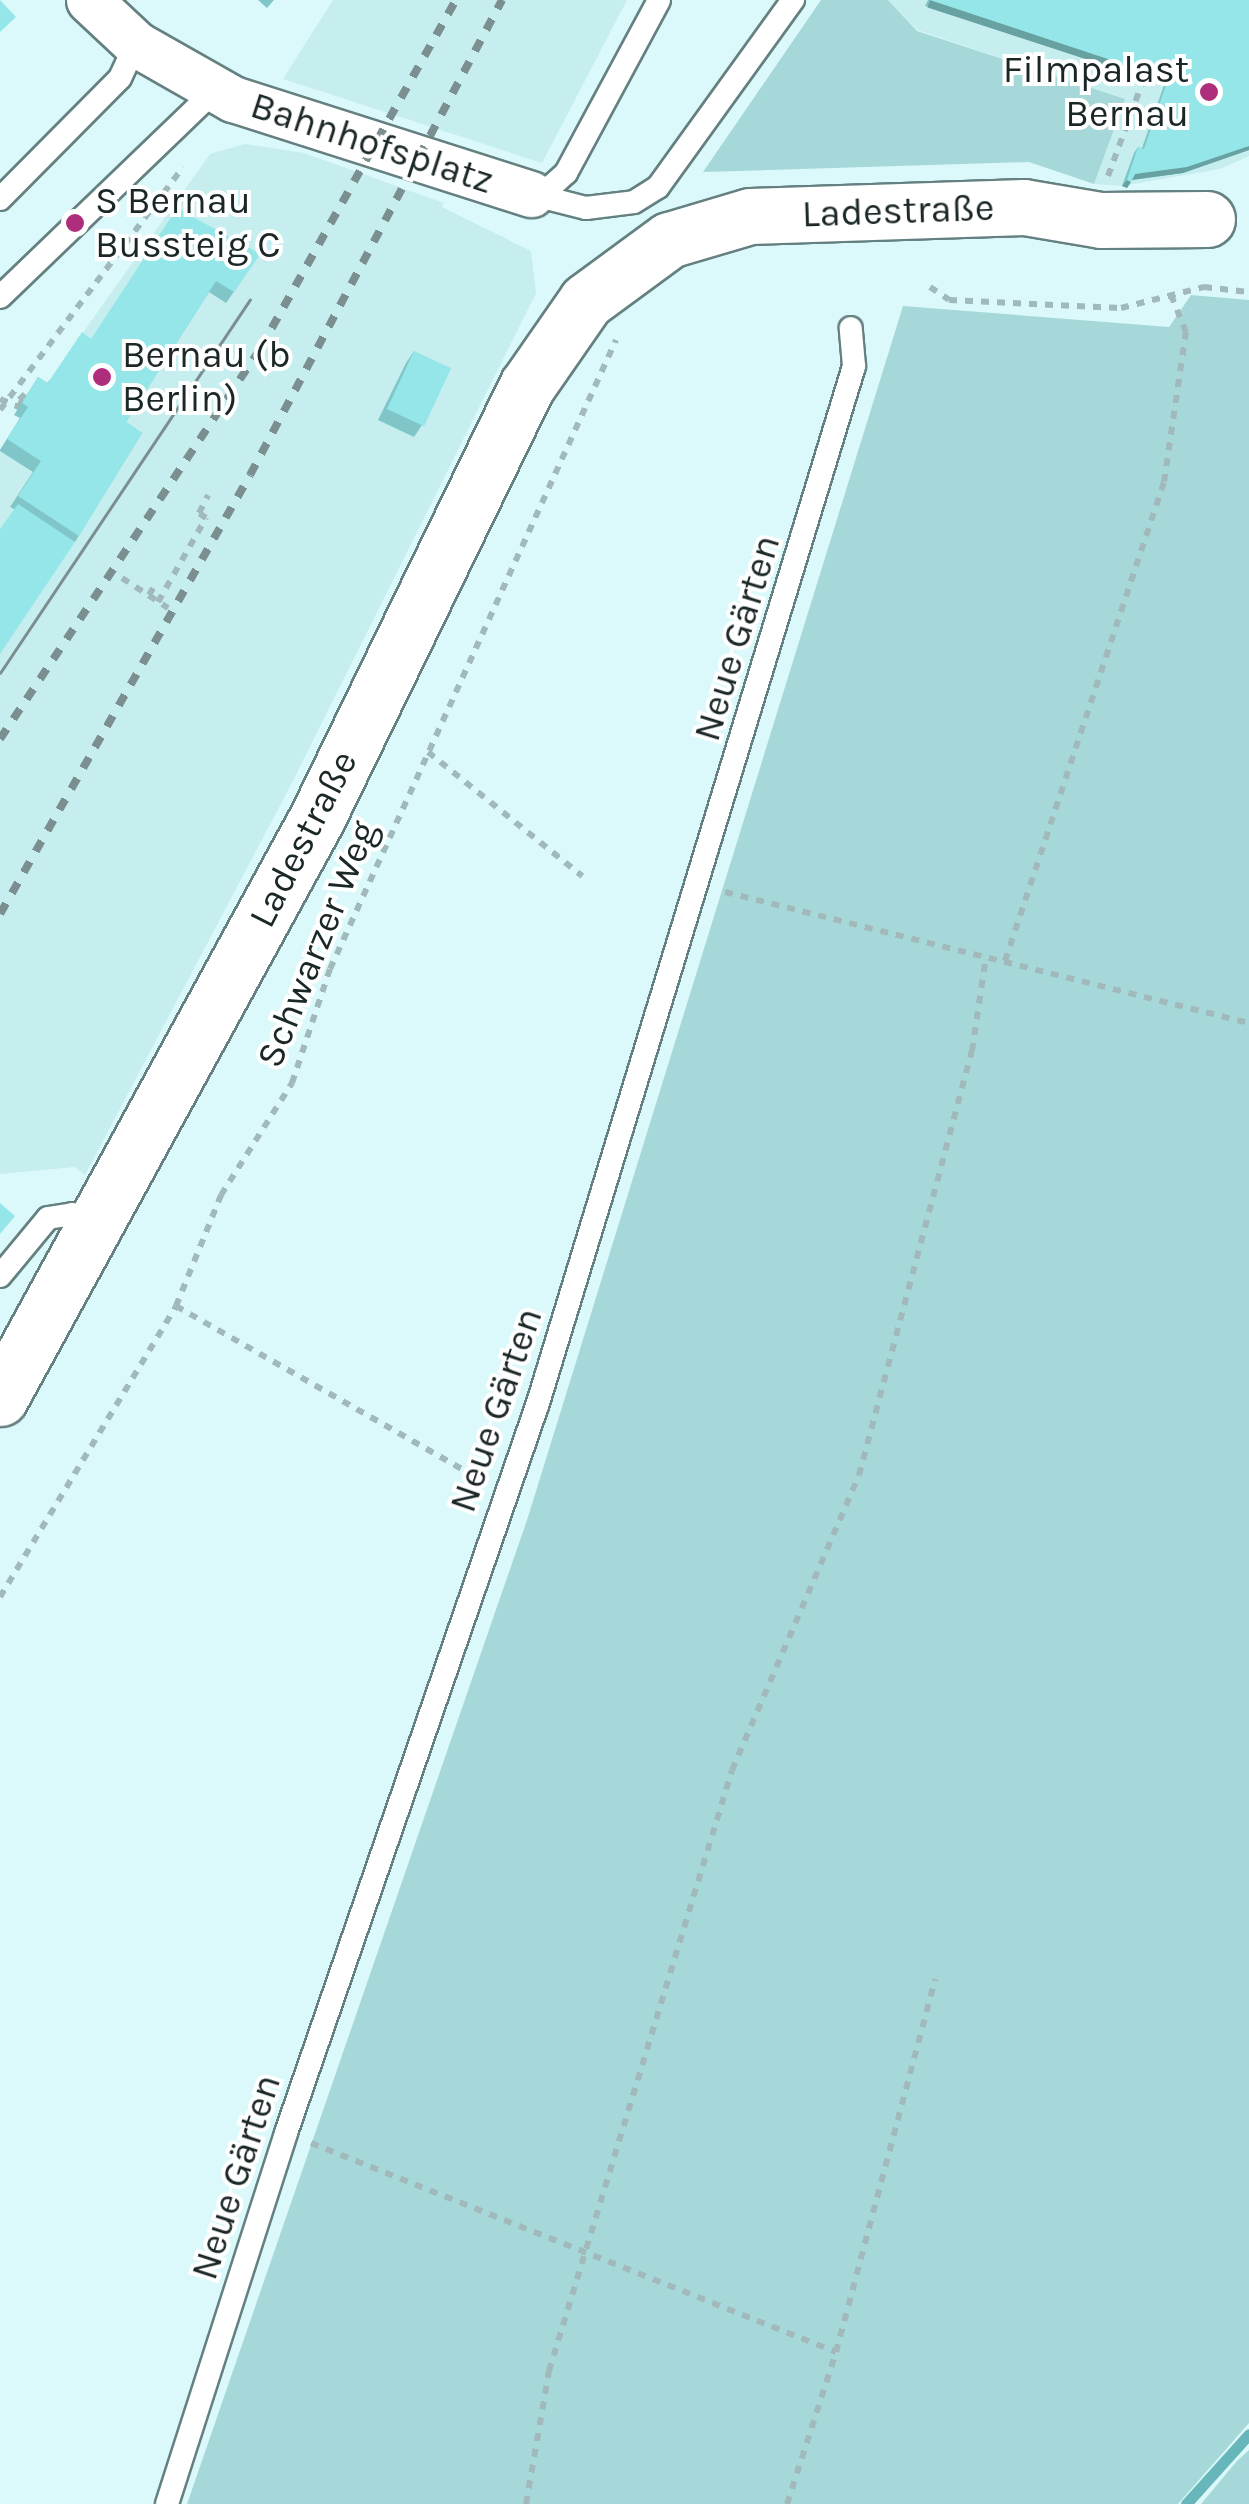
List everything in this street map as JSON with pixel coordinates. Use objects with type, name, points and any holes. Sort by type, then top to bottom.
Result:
[{"type":"street","name":"Bahnhofsplatz","points":[[89,0],[136,44],[224,95],[532,194]]},
{"type":"street","name":"Ladestraße","points":[[0,1398],[101,1221],[317,818],[527,386],[576,311],[606,284],[668,240],[750,216],[1024,206],[1101,220],[1228,213]]},
{"type":"lane","points":[[532,194],[546,191],[566,173],[659,0]]},
{"type":"lane","points":[[532,194],[586,208],[634,202],[658,188],[793,0]]},
{"type":"lane","points":[[0,200],[120,78],[136,44]]},
{"type":"lane","name":"Bahnhofsplatz","points":[[0,297],[224,95]]},
{"type":"lane","name":"Neue Gärten","points":[[166,2504],[286,2133],[504,1493],[700,886],[854,366],[850,328]]},
{"type":"lane","points":[[0,1276],[48,1218],[72,1214],[101,1221]]},
{"type":"path","points":[[1102,194],[1144,78]]},
{"type":"path","points":[[0,410],[190,158]]},
{"type":"path","points":[[162,195],[180,204]]},
{"type":"path","name":"Schwarzer Weg","points":[[0,1596],[176,1306],[221,1194],[292,1083],[330,969],[614,355],[606,284]]},
{"type":"path","points":[[930,287],[950,300],[1102,307],[1172,297],[1204,287],[1249,292]]},
{"type":"path","points":[[1006,962],[1164,482],[1186,332],[1172,297]]},
{"type":"path","points":[[158,602],[206,518],[199,513],[208,495]]},
{"type":"path","points":[[122,578],[168,608]]},
{"type":"path","points":[[149,596],[156,584]]},
{"type":"path","points":[[428,752],[582,876]]},
{"type":"path","points":[[700,886],[1249,1023]]},
{"type":"path","points":[[526,2504],[549,2371],[732,1770],[859,1475],[972,1051],[986,956]]},
{"type":"path","points":[[176,1306],[504,1493]]},
{"type":"path","points":[[787,2504],[836,2352],[935,1979]]},
{"type":"path","points":[[286,2133],[836,2352]]},
{"type":"shaded area","points":[[333,0],[627,0],[542,163],[283,79]]},
{"type":"shaded area","points":[[821,0],[888,0],[917,31],[1125,99],[1094,184],[1029,162],[703,172]]},
{"type":"shaded area","points":[[888,0],[1249,0],[1249,156],[1220,169],[1122,186],[1094,184],[1124,99],[917,30]]},
{"type":"shaded area","points":[[245,144],[304,153],[444,203],[442,207],[531,251],[536,293],[294,779],[85,1175],[75,1167],[0,1174],[0,449],[210,154]]},
{"type":"shaded area","points":[[1191,295],[1249,300],[1249,2423],[1178,2504],[187,2504],[528,1517],[903,306],[1169,327]]},
{"type":"shaded area","points":[[1249,2450],[1249,2504],[1201,2504],[1236,2462]]},
{"type":"building","points":[[0,0],[16,17],[0,32]]},
{"type":"building","points":[[930,0],[1249,0],[1249,146],[1187,167],[1135,174],[1131,182],[1127,180],[1138,147],[1144,149],[1168,79]]},
{"type":"building","name":"Bernau (b Berlin)","points":[[177,208],[260,254],[234,292],[216,281],[126,422],[142,433],[79,536],[18,496],[41,461],[7,439],[28,407],[22,403],[38,377],[48,383],[82,332],[91,339]]},
{"type":"building","points":[[414,351],[451,368],[424,426],[387,409]]},
{"type":"building","points":[[18,504],[75,542],[0,654],[0,529]]},
{"type":"building","points":[[0,1203],[15,1216],[0,1234]]},
{"type":"waterway","points":[[1186,2504],[1249,2434]]},
{"type":"tram line","points":[[0,673],[250,300]]},
{"type":"railway","points":[[0,739],[260,349],[456,0]]},
{"type":"railway","points":[[0,914],[250,475],[502,0]]},
{"type":"place","name":"Filmpalast Bernau","points":[[1209,92]]},
{"type":"place","name":"S Bernau Bussteig C","points":[[75,223]]},
{"type":"place","name":"Bernau (b Berlin)","points":[[102,377]]}]
